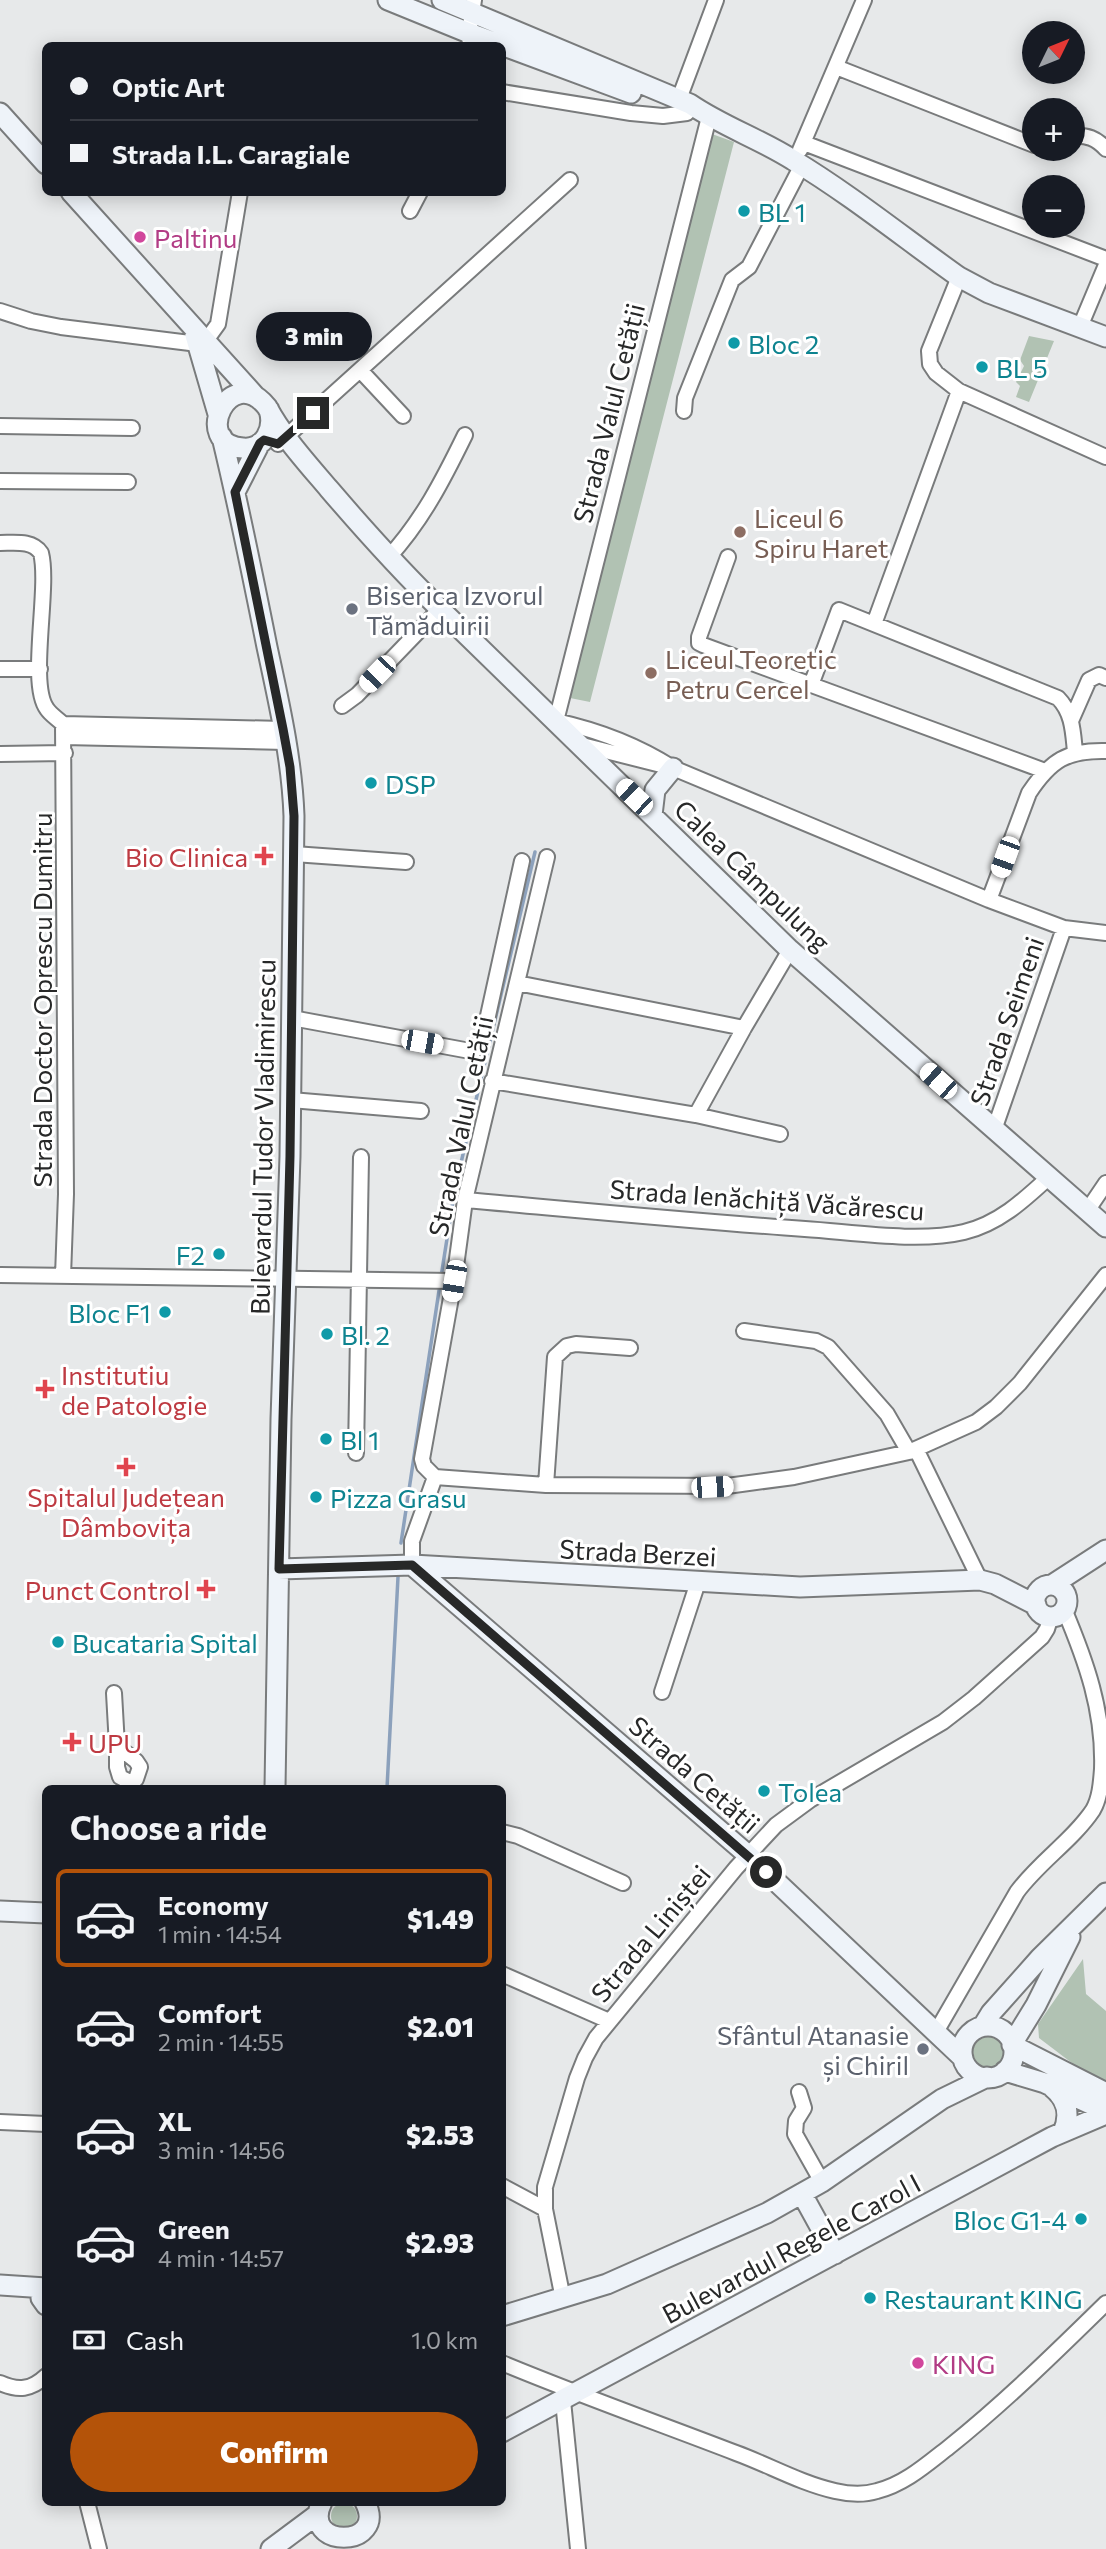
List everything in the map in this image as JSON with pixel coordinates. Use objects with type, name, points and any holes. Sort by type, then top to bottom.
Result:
[{"type":"main road","points":[[388,0],[469,39]]},
{"type":"main road","points":[[442,0],[474,6],[683,106]]},
{"type":"main road","points":[[506,51],[683,106],[690,104],[709,117],[800,156],[959,277],[989,293],[1106,337]]},
{"type":"main road","points":[[0,113],[42,160]]},
{"type":"main road","name":"Calea Câmpulung","points":[[74,196],[199,339],[263,404],[277,443],[388,558],[790,950],[1106,1227]]},
{"type":"main road","points":[[199,339],[218,414],[217,427],[222,437],[239,448],[277,443]]},
{"type":"main road","points":[[218,414],[223,404],[234,396],[243,394],[263,404]]},
{"type":"main road","name":"Bulevardul Tudor Vladimirescu","points":[[222,437],[284,735],[293,793],[295,854],[291,1100],[275,1785]]},
{"type":"main road","points":[[235,492],[277,443]]},
{"type":"main road","points":[[652,815],[655,790],[673,768]]},
{"type":"main road","points":[[1054,1606],[1082,1566],[1106,1550]]},
{"type":"main road","name":"Strada Berzei","points":[[279,1569],[412,1565],[800,1587],[987,1582],[1054,1606]]},
{"type":"main road","name":"Strada Cetății","points":[[412,1565],[748,1855],[964,2060]]},
{"type":"main road","points":[[984,2026],[1040,1958],[1106,1893]]},
{"type":"main road","points":[[0,1911],[42,1913]]},
{"type":"main road","points":[[1012,2044],[1029,2017],[1076,1925]]},
{"type":"main road","points":[[1029,2017],[1034,2042],[1066,2073]]},
{"type":"main road","points":[[506,2315],[607,2284],[676,2255],[822,2182],[942,2099],[996,2074],[1013,2059],[1012,2044],[1006,2033],[984,2026],[974,2030],[963,2046],[964,2060],[974,2073],[996,2074],[1045,2083],[1106,2112]]},
{"type":"main road","points":[[936,2032],[967,2037]]},
{"type":"main road","points":[[1012,2044],[1106,2093]]},
{"type":"main road","points":[[942,2099],[964,2060]]},
{"type":"main road","points":[[1045,2083],[1056,2090],[1065,2102],[1068,2118],[1063,2132]]},
{"type":"main road","name":"Bulevardul Regele Carol I","points":[[506,2430],[1063,2132],[1106,2112]]},
{"type":"main road","points":[[802,2194],[835,2254]]},
{"type":"main road","points":[[0,2285],[42,2296]]},
{"type":"main road","points":[[0,2297],[42,2297]]},
{"type":"main road","points":[[320,2508],[319,2523],[336,2542]]},
{"type":"main road","points":[[271,2549],[320,2508]]},
{"type":"main road","points":[[284,2549],[315,2538],[336,2542],[360,2542],[367,2526],[367,2509]]},
{"type":"street","points":[[506,93],[663,116],[683,106],[716,0]]},
{"type":"street","points":[[684,411],[685,398],[732,280],[750,267],[800,156],[864,0]]},
{"type":"street","points":[[469,39],[474,6]]},
{"type":"street","points":[[836,67],[1022,140]]},
{"type":"street","name":"Strada Valul Cetății","points":[[556,722],[709,117]]},
{"type":"street","points":[[1085,136],[1106,149]]},
{"type":"street","points":[[800,156],[1106,259]]},
{"type":"street","points":[[277,443],[570,180]]},
{"type":"street","points":[[0,311],[61,327],[175,343],[199,339],[218,324],[239,196]]},
{"type":"street","points":[[410,211],[418,196]]},
{"type":"street","points":[[1080,327],[1106,265]]},
{"type":"street","points":[[959,277],[929,351],[930,363],[936,373],[959,391],[1106,457]]},
{"type":"street","points":[[360,370],[403,416]]},
{"type":"street","points":[[874,624],[959,391]]},
{"type":"street","points":[[0,426],[132,428]]},
{"type":"street","points":[[388,558],[418,523],[465,435]]},
{"type":"street","points":[[0,481],[128,482]]},
{"type":"street","points":[[0,543],[28,543],[41,553],[42,697],[46,708],[64,730],[284,735]]},
{"type":"street","points":[[728,556],[699,643],[1045,771]]},
{"type":"street","points":[[342,706],[357,695],[440,609]]},
{"type":"street","points":[[811,685],[839,610],[1058,698],[1065,705],[1071,721],[1075,752]]},
{"type":"street","points":[[0,669],[40,668]]},
{"type":"street","points":[[1071,721],[1089,680],[1099,675],[1106,678]]},
{"type":"street","points":[[556,722],[610,737],[649,753],[673,768]]},
{"type":"street","name":"Strada Doctor Oprescu Dumitru","points":[[63,1276],[66,1194],[64,730]]},
{"type":"street","points":[[580,745],[673,768],[989,900],[1064,928],[1106,933]]},
{"type":"street","points":[[989,900],[1029,793],[1045,771],[1075,752],[1106,751]]},
{"type":"street","points":[[0,754],[65,753]]},
{"type":"street","points":[[295,854],[406,862]]},
{"type":"street","name":"Strada Valul Cetății","points":[[435,1477],[424,1466],[422,1458],[454,1281],[465,1200],[547,857]]},
{"type":"street","name":"Strada Valul Cetății","points":[[292,1018],[470,1051],[479,1046],[484,1034],[522,861]]},
{"type":"street","name":"Strada Seimeni","points":[[994,1130],[1064,928]]},
{"type":"street","points":[[696,1115],[790,950]]},
{"type":"street","points":[[517,983],[744,1028]]},
{"type":"street","points":[[492,1081],[696,1115],[780,1134]]},
{"type":"street","points":[[291,1100],[421,1111]]},
{"type":"street","points":[[356,1453],[361,1157]]},
{"type":"street","name":"Strada Ienăchiță Văcărescu","points":[[465,1200],[883,1235],[941,1235],[964,1232],[988,1224],[1016,1207],[1048,1178]]},
{"type":"street","points":[[1087,1211],[1106,1183]]},
{"type":"street","points":[[0,1275],[454,1281]]},
{"type":"street","points":[[412,1565],[412,1541],[435,1477],[546,1485],[727,1486],[806,1475],[912,1450],[976,1422],[996,1407],[1020,1382],[1106,1275]]},
{"type":"street","points":[[744,1331],[817,1341],[828,1347],[887,1414],[912,1450],[987,1582]]},
{"type":"street","points":[[546,1485],[555,1357],[567,1346],[576,1344],[630,1348]]},
{"type":"street","points":[[662,1692],[698,1582]]},
{"type":"street","points":[[936,2032],[1017,1892],[1028,1876],[1092,1812],[1100,1790],[1104,1750],[1089,1670],[1054,1606]]},
{"type":"street","name":"Strada Liniștei","points":[[563,2299],[545,2209],[545,2183],[585,2057],[608,2021],[776,1825],[796,1809],[960,1710],[1042,1637],[1054,1606]]},
{"type":"street","points":[[114,1693],[117,1746]]},
{"type":"street","points":[[506,1833],[623,1883]]},
{"type":"street","points":[[506,1976],[608,2021]]},
{"type":"street","points":[[799,2092],[804,2108],[796,2121],[795,2134],[822,2182]]},
{"type":"street","points":[[0,2122],[42,2124]]},
{"type":"street","points":[[506,2188],[545,2209]]},
{"type":"street","points":[[506,2365],[570,2397],[824,2488],[859,2494],[895,2486],[914,2475],[1029,2379],[1106,2303]]},
{"type":"street","points":[[0,2383],[12,2388],[27,2388],[42,2379]]},
{"type":"street","points":[[570,2397],[578,2549]]},
{"type":"street","points":[[87,2506],[99,2549]]},
{"type":"green space","points":[[712,134],[734,142],[590,702],[570,698]]},
{"type":"green space","points":[[1029,336],[1054,341],[1029,402],[1016,397],[1020,386],[1016,382],[1024,366],[1020,360]]},
{"type":"green space","points":[[1083,1959],[1086,1994],[1106,2011],[1106,2082],[1089,2076],[1039,2038],[1038,2024]]},
{"type":"green space","points":[[988,2035],[1000,2040],[1005,2052],[1000,2064],[988,2069],[976,2064],[971,2052],[976,2040]]},
{"type":"green space","points":[[336,2506],[352,2506],[356,2511],[356,2521],[349,2528],[339,2528],[332,2521],[332,2511]]},
{"type":"waterway","points":[[441,1277],[455,1188],[535,852]]},
{"type":"waterway","points":[[401,1543],[440,1284]]},
{"type":"waterway","points":[[387,1785],[398,1577]]},
{"type":"place","name":"BL 1","points":[[744,211]]},
{"type":"place","name":"Paltinu","points":[[140,237]]},
{"type":"place","name":"Bloc 2","points":[[734,343]]},
{"type":"place","name":"BL 5","points":[[982,367]]},
{"type":"place","name":"Liceul 6 Spiru Haret","points":[[740,532]]},
{"type":"place","name":"Biserica Izvorul Tămăduirii","points":[[352,609]]},
{"type":"place","name":"Liceul Teoretic Petru Cercel","points":[[651,673]]},
{"type":"place","name":"DSP","points":[[371,783]]},
{"type":"place","name":"Bio Clinica","points":[[264,856]]},
{"type":"place","name":"F2","points":[[219,1254]]},
{"type":"place","name":"Bloc F1","points":[[165,1312]]},
{"type":"place","name":"Bl. 2","points":[[327,1334]]},
{"type":"place","name":"Institutiu de Patologie","points":[[45,1389]]},
{"type":"place","name":"Bl 1","points":[[326,1439]]},
{"type":"place","name":"Spitalul Județean Dâmbovița","points":[[126,1467]]},
{"type":"place","name":"Pizza Grasu","points":[[316,1497]]},
{"type":"place","name":"Punct Control","points":[[206,1589]]},
{"type":"place","name":"Bucataria Spital","points":[[58,1642]]},
{"type":"place","name":"UPU","points":[[72,1742]]},
{"type":"place","name":"Tolea","points":[[764,1791]]},
{"type":"place","name":"Sfântul Atanasie și Chiril","points":[[923,2049]]},
{"type":"place","name":"Bloc G1-4","points":[[1081,2219]]},
{"type":"place","name":"Restaurant KING","points":[[870,2298]]},
{"type":"place","name":"KING","points":[[918,2363]]},
{"type":"route","points":[[313,413],[278,444],[264,440],[260,443],[235,492],[290,767],[294,816],[290,1156],[279,1569],[412,1565],[766,1872]]}]
